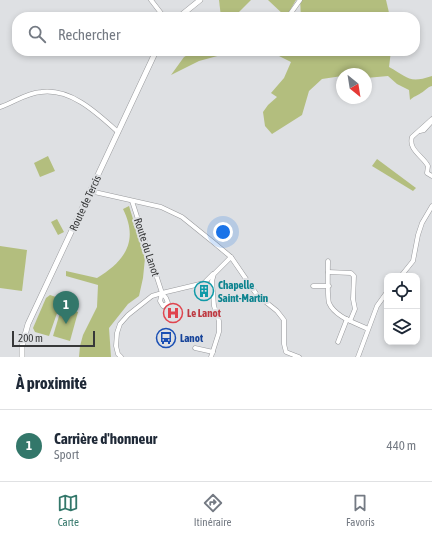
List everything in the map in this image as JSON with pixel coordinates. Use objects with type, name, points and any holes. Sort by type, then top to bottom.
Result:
[{"type":"main road","points":[[185,12],[200,0]]},
{"type":"main road","name":"Route de Tercis","points":[[22,357],[22,346],[28,324],[154,56]]},
{"type":"street","points":[[151,0],[160,12]]},
{"type":"street","points":[[292,12],[300,0]]},
{"type":"street","points":[[0,107],[40,92],[59,93],[67,95],[83,104],[118,132]]},
{"type":"street","points":[[432,119],[424,130],[412,137],[412,146],[427,163],[429,170],[427,173],[432,176]]},
{"type":"street","name":"Route du Lanot","points":[[90,191],[132,202],[161,207],[182,217],[231,257],[257,295],[277,311],[284,320],[284,344],[286,352],[299,357]]},
{"type":"street","name":"Route du Lanot","points":[[132,202],[162,293]]},
{"type":"street","points":[[403,273],[413,261],[422,223],[432,206]]},
{"type":"street","points":[[121,357],[118,354],[116,346],[117,334],[120,324],[128,315],[152,296],[204,283],[231,257]]},
{"type":"street","points":[[328,261],[329,302],[337,312],[349,320],[368,329]]},
{"type":"street","points":[[328,272],[351,273],[354,276],[353,299],[355,309],[338,342]]},
{"type":"street","points":[[211,357],[217,338],[219,321],[214,306],[212,281],[214,274]]},
{"type":"street","points":[[312,286],[329,286]]},
{"type":"street","points":[[358,357],[377,306],[384,296]]},
{"type":"street","points":[[195,348],[213,352]]},
{"type":"green space","points":[[219,0],[251,0],[239,12],[220,12]]},
{"type":"green space","points":[[268,0],[296,0],[289,12],[281,12]]},
{"type":"green space","points":[[300,0],[386,0],[389,12],[301,12]]},
{"type":"green space","points":[[217,56],[199,61],[171,75],[184,57]]},
{"type":"green space","points":[[279,56],[390,56],[389,67],[413,79],[432,76],[432,86],[410,100],[409,90],[397,84],[388,76],[372,77],[372,68],[336,68],[336,77],[322,79],[309,91],[302,115],[272,134],[265,126],[263,112],[277,97],[271,93],[284,78],[291,62]]},
{"type":"green space","points":[[48,156],[55,171],[40,177],[34,163]]},
{"type":"green space","points":[[377,159],[416,188],[413,191],[372,166]]},
{"type":"green space","points":[[129,206],[145,258],[139,296],[128,304],[109,328],[111,357],[79,357],[83,335],[97,307],[98,285],[66,276],[66,271],[97,278],[115,265],[122,257],[129,240],[130,231],[128,220],[123,209]]},
{"type":"green space","points":[[57,219],[64,232],[58,235],[51,222]]},
{"type":"green space","points":[[0,246],[27,250],[22,291],[0,288]]},
{"type":"green space","points":[[50,295],[62,299],[49,336],[35,332],[33,328],[46,298]]},
{"type":"green space","points":[[62,306],[78,312],[70,341],[53,336]]},
{"type":"place","name":"Chapelle Saint-Martin","points":[[204,291]]},
{"type":"place","name":"Le Lanot","points":[[173,313]]},
{"type":"place","name":"Carrière d'honneur","points":[[66,324]]},
{"type":"place","name":"Lanot","points":[[166,338]]}]
